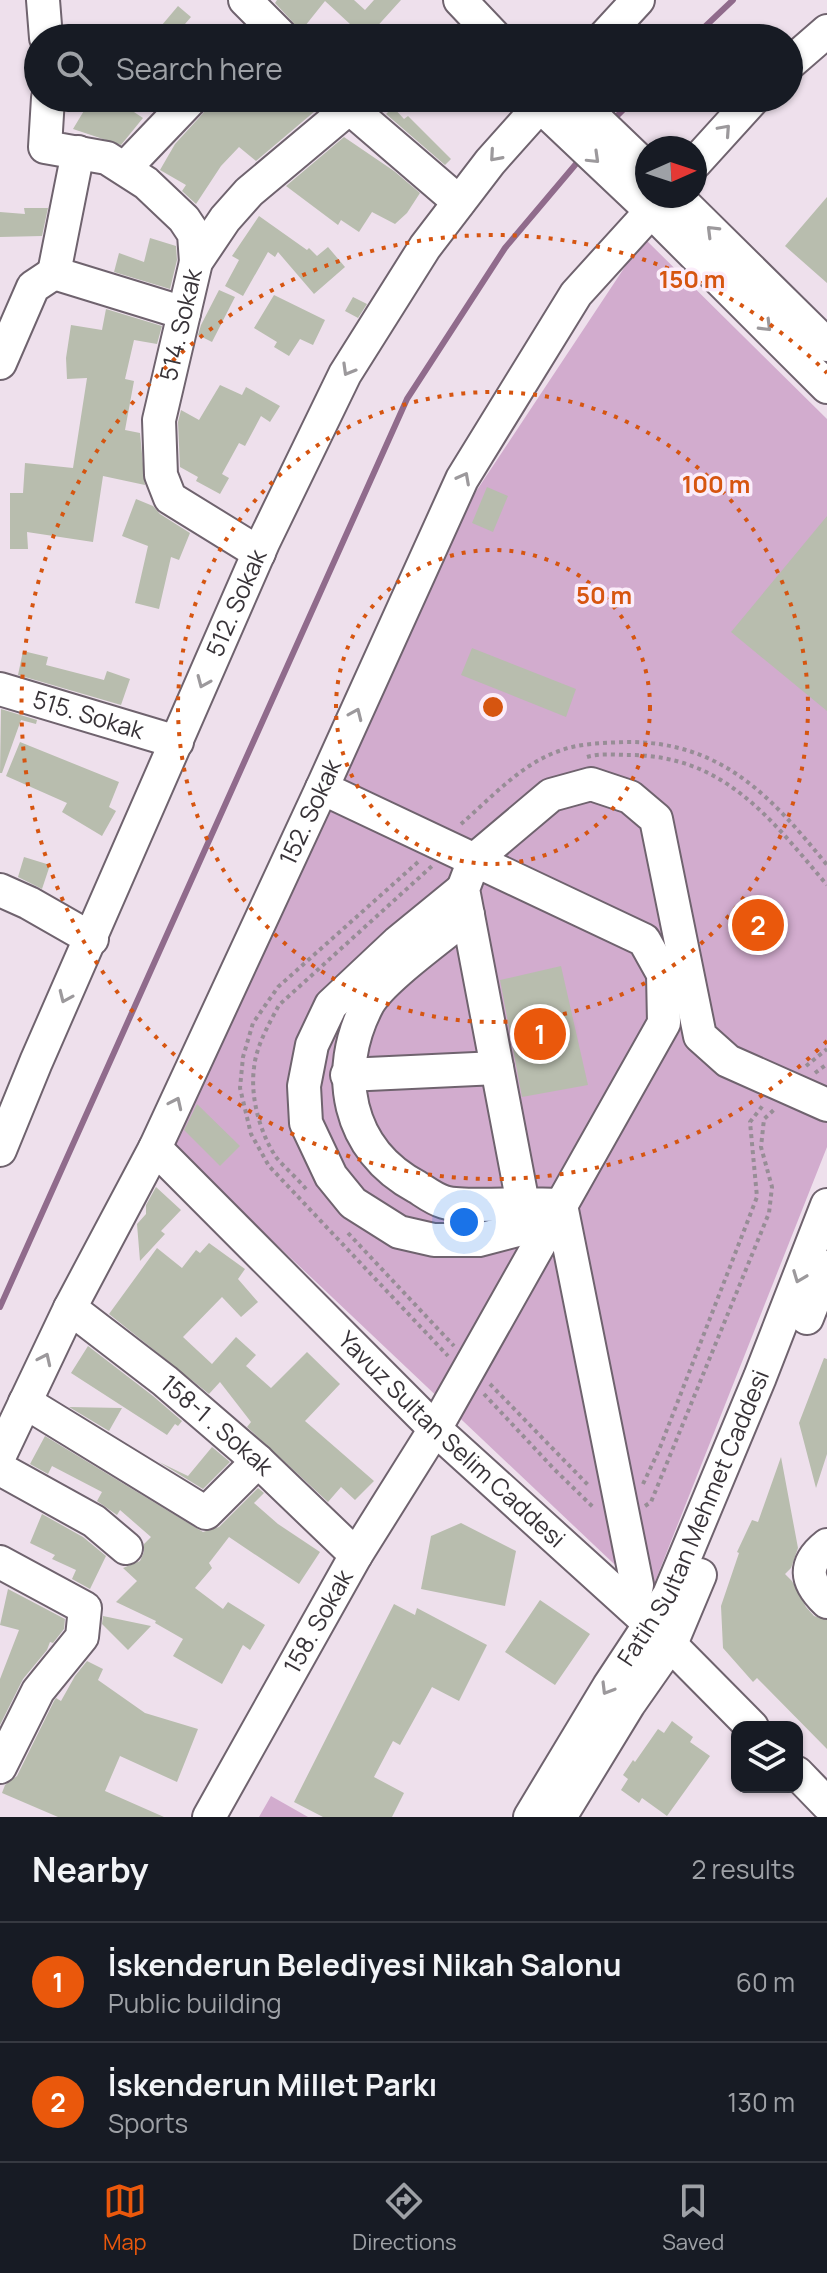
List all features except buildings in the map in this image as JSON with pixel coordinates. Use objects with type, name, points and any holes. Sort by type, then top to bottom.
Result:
[{"type":"street","points":[[43,0],[45,24]]},
{"type":"street","points":[[460,0],[483,24]]},
{"type":"street","points":[[616,24],[638,0]]},
{"type":"street","points":[[803,52],[827,31]]},
{"type":"street","points":[[47,112],[45,147],[107,158],[125,168],[184,219],[194,234],[196,262]]},
{"type":"street","points":[[125,168],[179,112]]},
{"type":"street","name":"514. Sokak","points":[[259,553],[170,498],[161,475],[159,420],[196,262],[225,219],[249,192],[333,112]]},
{"type":"street","points":[[354,112],[459,202]]},
{"type":"street","name":"512. Sokak","points":[[0,1150],[259,553],[345,374],[425,247],[490,162],[542,112]]},
{"type":"street","points":[[559,112],[635,177]]},
{"type":"street","points":[[707,150],[741,112]]},
{"type":"street","points":[[0,363],[33,287],[54,273],[78,152]]},
{"type":"street","name":"152. Sokak","points":[[0,1455],[70,1308],[155,1148],[462,479],[576,294],[644,208]]},
{"type":"street","points":[[667,208],[827,387]]},
{"type":"street","points":[[671,208],[827,345]]},
{"type":"street","points":[[54,273],[184,313]]},
{"type":"street","name":"515. Sokak","points":[[0,689],[177,742]]},
{"type":"street","points":[[556,1213],[523,1204],[445,1202],[396,1176],[365,1142],[353,1111],[347,1075],[357,1032],[369,1002],[551,795],[591,784],[630,797],[656,819],[700,1036],[728,1061],[827,1105]]},
{"type":"street","name":"158. Sokak","points":[[209,1817],[356,1555],[435,1429],[664,1023],[663,974],[644,940],[468,888],[322,788]]},
{"type":"street","points":[[468,888],[523,1204]]},
{"type":"street","points":[[468,888],[397,943],[331,1005],[312,1045],[304,1086],[306,1123],[331,1176],[353,1203],[399,1232],[434,1240],[479,1240],[556,1213]]},
{"type":"street","points":[[0,890],[92,939]]},
{"type":"street","points":[[347,1075],[497,1068]]},
{"type":"street","name":"Yavuz Sultan Selim Caddesi","points":[[155,1148],[435,1429],[651,1624],[746,1721]]},
{"type":"street","name":"Fatih Sultan Mehmet Caddesi","points":[[651,1624],[681,1568],[827,1205]]},
{"type":"street","points":[[556,1213],[637,1585],[651,1624]]},
{"type":"street","name":"Fatih Sultan Mehmet Caddesi","points":[[554,1816],[629,1704],[651,1624],[753,1452],[827,1267]]},
{"type":"street","name":"158-1 . Sokak","points":[[70,1308],[165,1381],[258,1461],[356,1555]]},
{"type":"street","points":[[25,1402],[206,1513],[258,1461]]},
{"type":"street","points":[[0,1469],[94,1521],[126,1548]]},
{"type":"street","points":[[827,1545],[813,1556],[809,1567],[810,1580],[827,1602]]},
{"type":"street","points":[[0,1562],[85,1608],[82,1637],[38,1691],[0,1767]]},
{"type":"street","points":[[803,1780],[827,1807],[821,1817]]},
{"type":"path","points":[[622,1507],[641,1488],[659,1450],[757,1197],[750,1122],[827,1049]]},
{"type":"path","points":[[622,1507],[651,1502],[769,1213],[772,1187],[761,1147],[764,1119],[789,1088],[827,1064]]},
{"type":"shaded area","points":[[644,238],[827,419],[827,1147],[649,1597],[166,1140],[473,496]]},
{"type":"shaded area","points":[[271,1796],[308,1817],[259,1817]]},
{"type":"waterway","points":[[708,24],[733,0]]},
{"type":"waterway","points":[[611,122],[621,112]]},
{"type":"waterway","points":[[0,1307],[407,399],[505,248],[581,158]]},
{"type":"place","name":"İskenderun Millet Parkı","points":[[758,925]]},
{"type":"place","name":"İskenderun Belediyesi Nikah Salonu","points":[[540,1034]]}]
